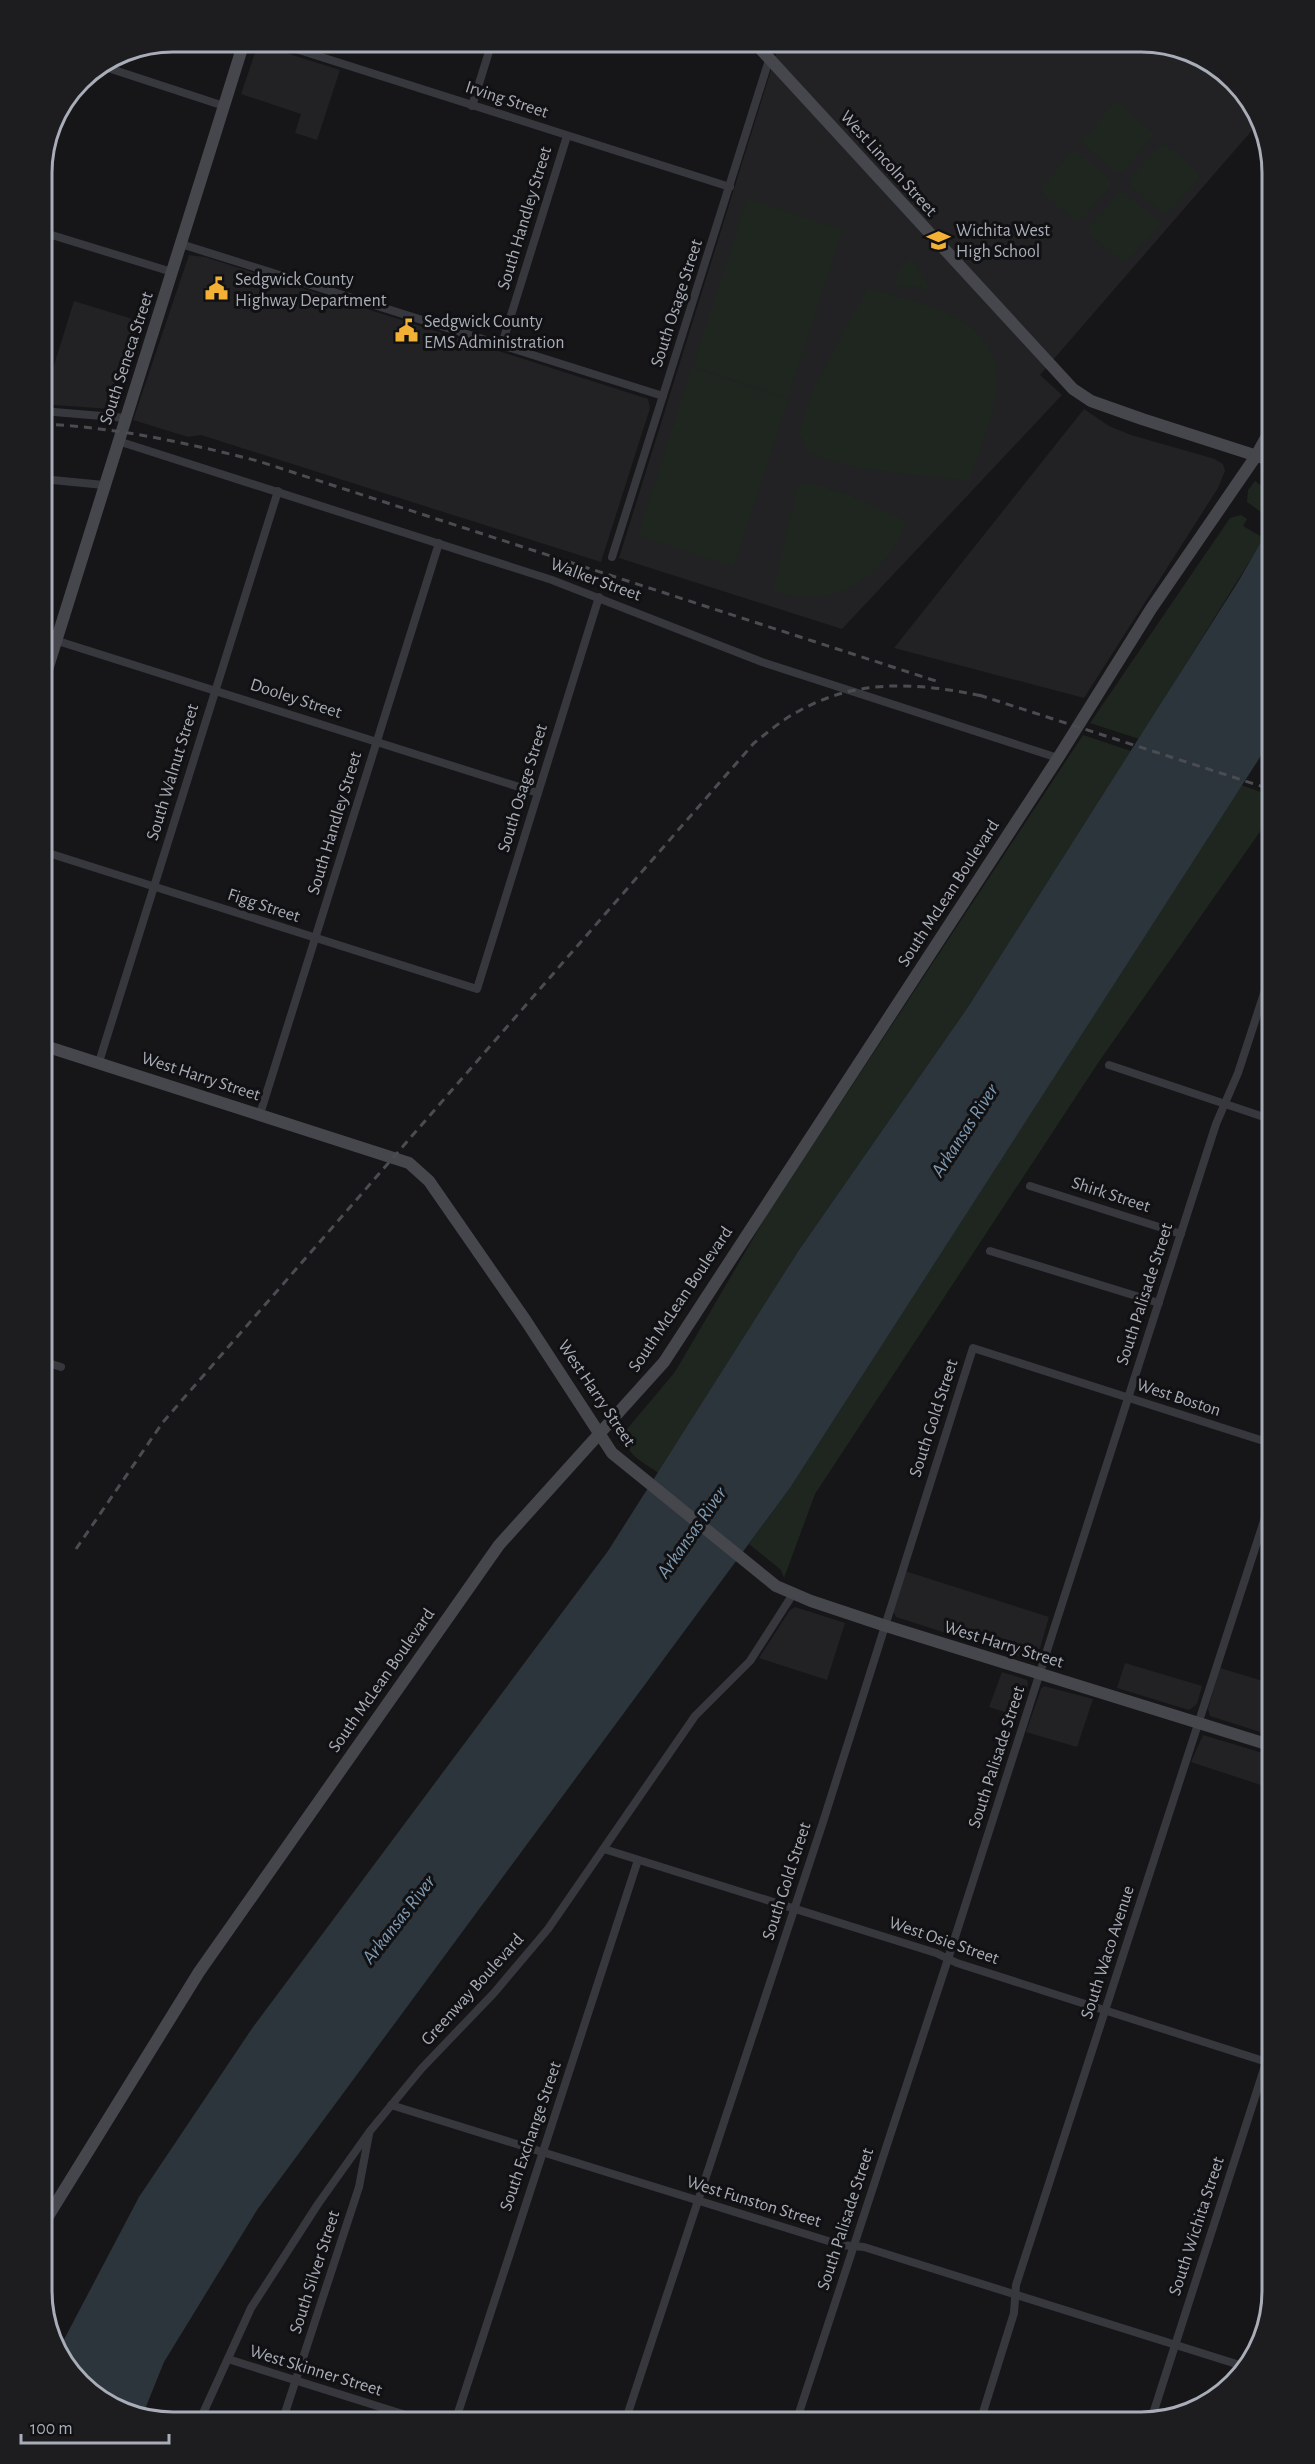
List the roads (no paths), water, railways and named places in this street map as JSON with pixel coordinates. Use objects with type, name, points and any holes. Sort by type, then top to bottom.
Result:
[{"type":"street","name":"South Seneca Street","points":[[53,651],[241,52]]},
{"type":"street","name":"Irving Street","points":[[305,52],[730,187]]},
{"type":"street","points":[[472,106],[489,52]]},
{"type":"street","name":"West Lincoln Street","points":[[763,53],[1073,389],[1091,401],[1262,458]]},
{"type":"street","name":"South Osage Street","points":[[612,556],[770,60]]},
{"type":"street","points":[[112,69],[224,106]]},
{"type":"street","name":"South Handley Street","points":[[502,344],[567,136]]},
{"type":"street","points":[[53,235],[172,272]]},
{"type":"street","points":[[181,244],[663,396]]},
{"type":"street","points":[[53,412],[126,418]]},
{"type":"street","name":"Walker Street","points":[[118,441],[439,543],[599,597],[762,662],[1058,758]]},
{"type":"street","name":"South McLean Boulevard","points":[[52,2210],[198,1972],[494,1551],[664,1362],[1058,758],[1151,609],[1262,445]]},
{"type":"street","points":[[53,480],[104,484]]},
{"type":"street","name":"South Walnut Street","points":[[99,1062],[278,491]]},
{"type":"street","name":"South Handley Street","points":[[260,1114],[439,543]]},
{"type":"street","name":"South Osage Street","points":[[477,989],[599,597]]},
{"type":"street","name":"Dooley Street","points":[[53,640],[216,689],[538,793]]},
{"type":"street","name":"Figg Street","points":[[53,854],[477,989]]},
{"type":"street","name":"South Palisade Street","points":[[799,2412],[948,1959],[1216,1124],[1262,1008]]},
{"type":"street","name":"West Harry Street","points":[[53,1048],[409,1163],[429,1181],[526,1321],[612,1453],[776,1586],[883,1625],[1262,1743]]},
{"type":"street","points":[[1109,1065],[1262,1116]]},
{"type":"street","name":"Shirk Street","points":[[1030,1186],[1181,1234]]},
{"type":"street","points":[[990,1251],[1159,1303]]},
{"type":"street","name":"West Boston","points":[[972,1348],[1262,1441]]},
{"type":"street","name":"South Gold Street","points":[[628,2411],[794,1909],[972,1348]]},
{"type":"street","points":[[52,1364],[61,1367]]},
{"type":"street","name":"South Waco Avenue","points":[[983,2412],[1014,2313],[1016,2285],[1262,1527]]},
{"type":"street","name":"Greenway Boulevard","points":[[204,2411],[251,2308],[318,2204],[370,2131],[422,2068],[494,1993],[548,1929],[695,1716],[750,1661],[793,1594]]},
{"type":"street","name":"West Osie Street","points":[[604,1849],[1262,2060]]},
{"type":"street","name":"South Exchange Street","points":[[458,2411],[638,1860]]},
{"type":"street","name":"South Wichita Street","points":[[1153,2410],[1262,2087]]},
{"type":"street","name":"West Funston Street","points":[[391,2104],[698,2201],[842,2245],[854,2246],[1237,2364]]},
{"type":"street","name":"South Silver Street","points":[[286,2411],[359,2187],[370,2131]]},
{"type":"street","name":"West Skinner Street","points":[[228,2360],[393,2411]]},
{"type":"water","name":"Arkansas River","points":[[1262,540],[1262,754],[790,1488],[257,2210],[164,2362],[146,2408],[113,2395],[88,2376],[64,2340],[139,2197],[253,2027],[608,1551],[799,1250],[968,1007],[1238,582]]},
{"type":"railway","points":[[53,425],[151,437],[258,461],[939,682]]},
{"type":"railway","points":[[76,1549],[163,1422],[754,743],[799,711],[845,692],[891,686],[915,686],[987,697]]},
{"type":"railway","points":[[979,695],[1262,786]]},
{"type":"place","name":"Wichita West High School","points":[[938,240]]},
{"type":"place","name":"Sedgwick County Highway Department","points":[[217,289]]},
{"type":"place","name":"Sedgwick County EMS Administration","points":[[406,331]]}]
